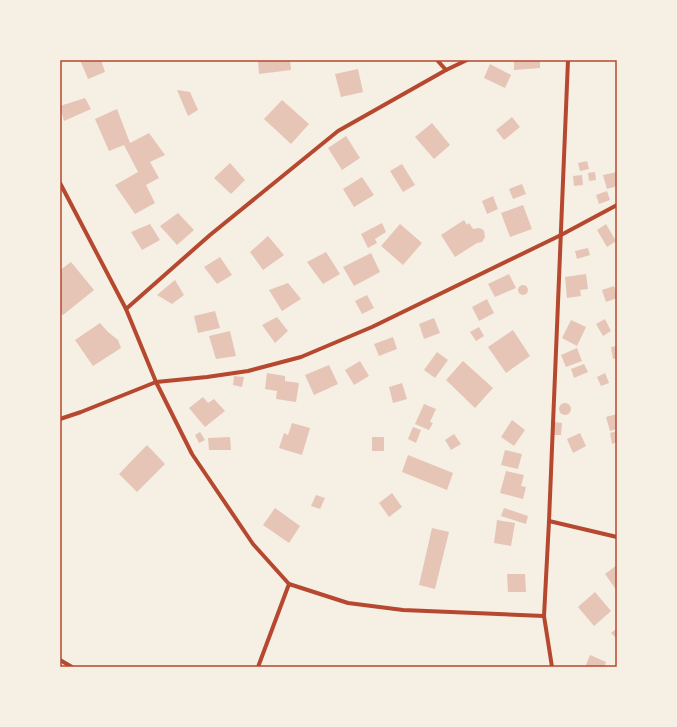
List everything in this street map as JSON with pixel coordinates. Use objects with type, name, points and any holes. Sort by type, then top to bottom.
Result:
[{"type":"street","points":[[437,60],[446,70]]},
{"type":"street","points":[[126,309],[210,235],[338,131],[446,70],[467,60]]},
{"type":"street","points":[[552,667],[544,616],[568,60]]},
{"type":"street","points":[[60,183],[126,309],[156,382],[192,454],[253,544],[289,584],[348,603],[403,610],[544,616]]},
{"type":"street","points":[[60,419],[156,382],[248,371],[301,357],[372,327],[561,235],[617,205]]},
{"type":"street","points":[[549,521],[617,537]]},
{"type":"street","points":[[258,667],[289,584]]},
{"type":"street","points":[[60,660],[72,667]]},
{"type":"building","points":[[80,60],[101,60],[105,72],[88,79]]},
{"type":"building","points":[[258,60],[290,60],[291,70],[259,74]]},
{"type":"building","points":[[514,60],[540,60],[540,68],[514,70]]},
{"type":"building","points":[[490,64],[511,75],[505,88],[484,78]]},
{"type":"building","points":[[358,69],[363,92],[341,97],[335,74]]},
{"type":"building","points":[[177,90],[190,92],[198,110],[188,116]]},
{"type":"building","points":[[85,98],[91,109],[64,121],[60,106]]},
{"type":"building","points":[[282,100],[309,124],[291,144],[264,119]]},
{"type":"building","points":[[117,109],[130,143],[149,133],[165,155],[150,162],[159,178],[146,185],[155,203],[135,214],[115,185],[138,172],[124,145],[109,151],[95,119]]},
{"type":"building","points":[[512,117],[520,127],[504,140],[496,130]]},
{"type":"building","points":[[432,123],[450,145],[434,159],[415,137]]},
{"type":"building","points":[[346,136],[360,158],[342,170],[328,148]]},
{"type":"building","points":[[587,161],[589,169],[580,171],[578,163]]},
{"type":"building","points":[[230,163],[245,180],[231,194],[214,178]]},
{"type":"building","points":[[402,164],[415,185],[403,192],[390,171]]},
{"type":"building","points":[[595,172],[596,180],[589,181],[588,173]]},
{"type":"building","points":[[617,172],[617,186],[607,189],[603,175]]},
{"type":"building","points":[[582,175],[583,185],[574,186],[573,176]]},
{"type":"building","points":[[362,177],[374,195],[354,207],[343,189]]},
{"type":"building","points":[[522,184],[526,194],[513,199],[509,189]]},
{"type":"building","points":[[607,191],[610,200],[599,204],[596,195]]},
{"type":"building","points":[[493,196],[498,209],[487,214],[482,201]]},
{"type":"building","points":[[523,205],[532,229],[510,237],[501,213]]},
{"type":"building","points":[[178,213],[194,230],[177,245],[160,226]]},
{"type":"building","points":[[464,220],[467,225],[469,223],[473,229],[482,229],[485,237],[482,242],[477,243],[455,257],[441,235]]},
{"type":"building","points":[[382,223],[386,232],[375,239],[377,243],[368,248],[361,234]]},
{"type":"building","points":[[150,224],[160,240],[142,250],[131,232]]},
{"type":"building","points":[[400,224],[422,243],[403,265],[381,246]]},
{"type":"building","points":[[606,224],[616,241],[607,247],[597,230]]},
{"type":"building","points":[[268,236],[284,255],[263,270],[250,252]]},
{"type":"building","points":[[588,248],[590,255],[577,259],[575,251]]},
{"type":"building","points":[[326,252],[340,274],[323,284],[307,262]]},
{"type":"building","points":[[371,253],[380,272],[354,286],[343,267]]},
{"type":"building","points":[[220,257],[232,275],[217,284],[204,267]]},
{"type":"building","points":[[71,262],[94,290],[63,315],[60,312],[60,270]]},
{"type":"building","points":[[509,274],[516,288],[495,297],[488,284]]},
{"type":"building","points":[[586,274],[588,289],[580,290],[581,296],[567,298],[565,277]]},
{"type":"building","points":[[175,280],[184,295],[172,304],[157,295]]},
{"type":"building","points":[[288,283],[301,299],[282,311],[269,290]]},
{"type":"building","points":[[521,285],[525,285],[527,286],[527,294],[521,295],[518,292],[518,288]]},
{"type":"building","points":[[614,286],[617,298],[606,302],[602,290]]},
{"type":"building","points":[[367,295],[374,308],[362,314],[355,301]]},
{"type":"building","points":[[487,299],[494,313],[479,321],[472,307]]},
{"type":"building","points":[[215,311],[220,328],[198,333],[194,316]]},
{"type":"building","points":[[277,317],[288,331],[275,343],[262,325]]},
{"type":"building","points":[[434,318],[440,333],[424,339],[419,324]]},
{"type":"building","points":[[605,319],[611,331],[603,336],[596,324]]},
{"type":"building","points":[[571,320],[586,327],[577,346],[562,338]]},
{"type":"building","points":[[100,323],[118,340],[121,348],[93,366],[75,340]]},
{"type":"building","points":[[479,327],[484,336],[476,341],[470,332]]},
{"type":"building","points":[[513,330],[530,356],[506,373],[488,347]]},
{"type":"building","points":[[230,331],[236,356],[216,359],[209,336]]},
{"type":"building","points":[[393,337],[397,349],[379,356],[374,344]]},
{"type":"building","points":[[617,346],[617,358],[613,359],[611,347]]},
{"type":"building","points":[[577,348],[582,361],[566,367],[561,355]]},
{"type":"building","points":[[437,352],[448,360],[435,378],[424,370]]},
{"type":"building","points":[[360,361],[369,376],[354,385],[345,370]]},
{"type":"building","points":[[463,361],[493,388],[475,408],[446,380]]},
{"type":"building","points":[[584,364],[588,372],[574,378],[571,369]]},
{"type":"building","points":[[329,365],[338,384],[314,395],[305,375]]},
{"type":"building","points":[[267,373],[285,376],[285,381],[299,383],[296,402],[276,399],[277,391],[265,389]]},
{"type":"building","points":[[605,373],[609,383],[601,386],[597,377]]},
{"type":"building","points":[[234,376],[244,377],[242,387],[233,385]]},
{"type":"building","points":[[402,383],[407,399],[393,403],[389,387]]},
{"type":"building","points":[[203,397],[208,403],[214,399],[225,411],[205,427],[189,408]]},
{"type":"building","points":[[565,403],[569,405],[571,409],[569,413],[565,415],[561,413],[559,409],[561,405]]},
{"type":"building","points":[[424,404],[436,409],[430,422],[433,423],[429,430],[415,424]]},
{"type":"building","points":[[617,414],[617,429],[610,431],[606,417]]},
{"type":"building","points":[[512,420],[525,430],[514,446],[501,437]]},
{"type":"building","points":[[554,422],[562,423],[561,435],[554,435]]},
{"type":"building","points":[[292,423],[310,428],[302,455],[279,448],[284,433],[288,435]]},
{"type":"building","points":[[413,427],[421,430],[416,443],[408,439]]},
{"type":"building","points":[[617,431],[617,442],[612,444],[610,433]]},
{"type":"building","points":[[200,432],[205,440],[199,443],[195,435]]},
{"type":"building","points":[[580,433],[586,446],[573,453],[567,439]]},
{"type":"building","points":[[454,434],[461,444],[451,450],[445,440]]},
{"type":"building","points":[[230,437],[231,450],[209,450],[208,438]]},
{"type":"building","points":[[372,437],[384,437],[384,451],[372,451]]},
{"type":"building","points":[[147,445],[165,464],[137,492],[119,474]]},
{"type":"building","points":[[505,450],[522,454],[518,469],[501,465]]},
{"type":"building","points":[[408,455],[453,473],[447,490],[402,472]]},
{"type":"building","points":[[506,471],[524,475],[521,486],[526,487],[523,499],[500,493]]},
{"type":"building","points":[[392,493],[402,507],[389,517],[379,503]]},
{"type":"building","points":[[316,495],[325,498],[320,509],[311,506]]},
{"type":"building","points":[[275,508],[300,526],[289,543],[263,525]]},
{"type":"building","points":[[504,508],[528,516],[526,524],[501,516]]},
{"type":"building","points":[[497,520],[515,523],[511,546],[494,543]]},
{"type":"building","points":[[432,528],[449,532],[435,589],[419,585]]},
{"type":"building","points":[[617,565],[617,591],[605,574]]},
{"type":"building","points":[[507,574],[525,574],[526,592],[508,592]]},
{"type":"building","points":[[595,592],[611,611],[594,626],[578,607]]},
{"type":"building","points":[[617,628],[617,636],[615,637],[611,633]]},
{"type":"building","points":[[590,655],[606,662],[604,667],[585,667]]}]
